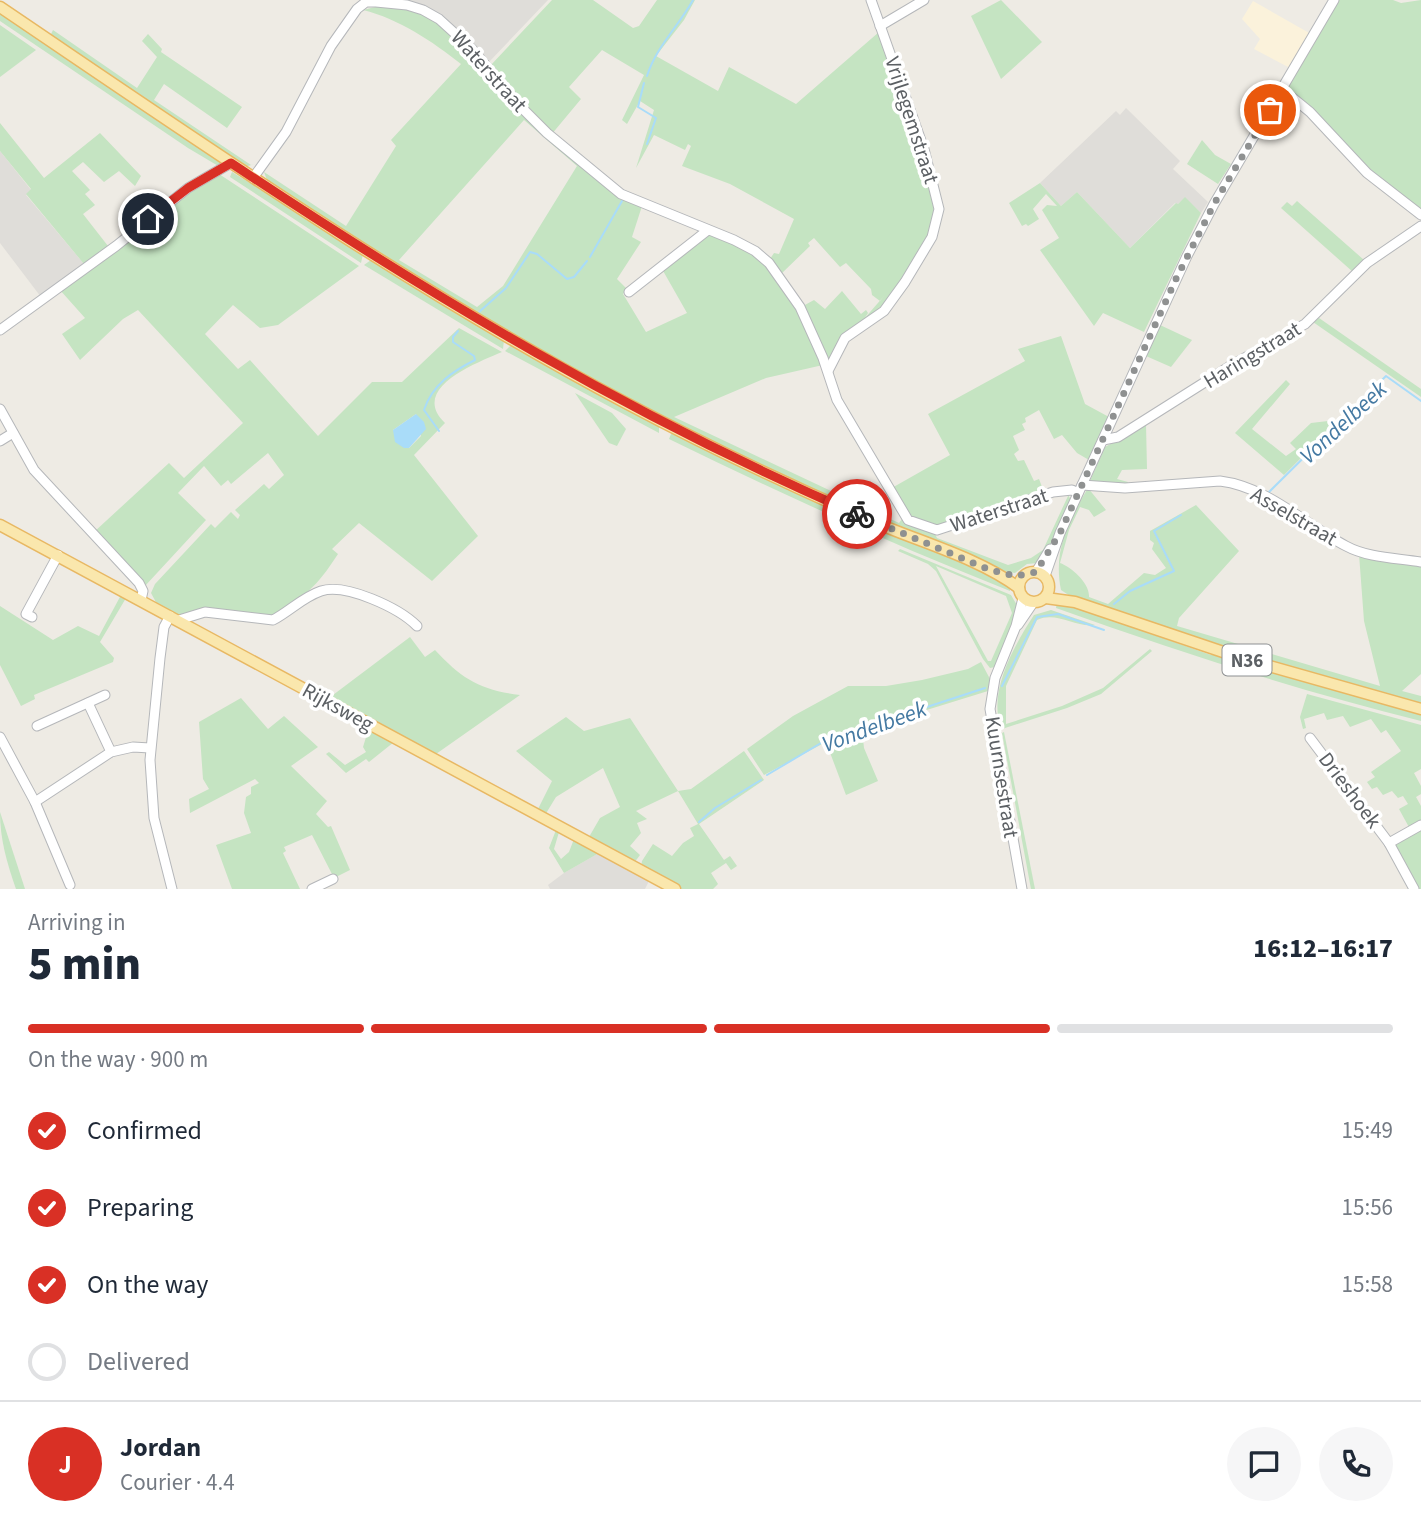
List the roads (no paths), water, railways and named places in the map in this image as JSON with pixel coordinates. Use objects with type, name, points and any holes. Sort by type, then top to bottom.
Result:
[{"type":"main road","points":[[0,7],[253,178],[449,304],[613,396],[792,485],[990,570],[1016,576],[1035,574]]},
{"type":"main road","name":"Rijksweg","points":[[1,528],[58,555],[675,889]]},
{"type":"main road","points":[[990,570],[1025,596],[1035,574]]},
{"type":"main road","points":[[1035,574],[1048,593]]},
{"type":"main road","name":"N36","points":[[1025,596],[1048,593],[1241,658],[1421,709]]},
{"type":"street","name":"Vrijlegemstraat","points":[[828,371],[845,338],[884,311],[905,282],[924,253],[939,209],[932,177],[871,0]]},
{"type":"street","points":[[880,26],[924,0]]},
{"type":"street","points":[[1035,574],[1060,533],[1164,303],[1198,236],[1334,0]]},
{"type":"street","name":"Waterstraat","points":[[253,178],[286,132],[331,46],[357,9],[365,1],[407,5],[439,19],[472,49],[547,133],[612,187],[628,198],[755,251],[769,263],[800,307],[846,419],[908,520],[937,530],[1053,492],[1080,489]]},
{"type":"street","points":[[1283,90],[1310,113],[1367,173],[1421,215]]},
{"type":"street","points":[[0,330],[116,246],[188,188],[231,163]]},
{"type":"street","name":"Haringstraat","points":[[1103,440],[1118,437],[1232,365],[1305,324],[1367,263],[1421,226]]},
{"type":"street","points":[[629,292],[708,230]]},
{"type":"street","points":[[0,409],[34,470],[139,583],[141,600]]},
{"type":"street","points":[[0,442],[13,433]]},
{"type":"street","name":"Asselstraat","points":[[1080,489],[1220,481],[1234,483],[1271,499],[1357,551],[1421,562]]},
{"type":"street","points":[[32,617],[26,614],[58,555]]},
{"type":"street","points":[[172,889],[154,818],[150,748],[164,626],[174,618],[205,612],[273,620],[309,596],[332,589],[396,609],[416,626]]},
{"type":"street","name":"Kuurnsestraat","points":[[1022,889],[990,709],[995,678],[1025,596]]},
{"type":"street","points":[[37,726],[104,695]]},
{"type":"street","points":[[88,703],[111,752]]},
{"type":"street","points":[[0,737],[35,802],[70,885]]},
{"type":"street","name":"Drieshoek","points":[[1310,738],[1389,843],[1414,889]]},
{"type":"street","points":[[35,802],[111,752],[133,747],[150,748]]},
{"type":"street","name":"Drieshoek","points":[[1389,843],[1421,825]]},
{"type":"street","points":[[312,889],[333,879]]},
{"type":"water","points":[[416,414],[424,422],[426,429],[409,448],[404,448],[395,442],[393,430]]},
{"type":"waterway","points":[[647,76],[662,46],[693,0]]},
{"type":"waterway","points":[[644,83],[638,107],[656,118],[647,144]]},
{"type":"waterway","points":[[590,257],[622,201]]},
{"type":"waterway","points":[[479,312],[506,288],[530,252],[537,254],[567,279],[574,277],[587,261]]},
{"type":"waterway","points":[[439,431],[424,410],[432,393],[444,380],[475,360],[474,356],[453,342],[458,331]]},
{"type":"waterway","name":"Vondelbeek","points":[[1269,492],[1386,376],[1421,401]]},
{"type":"waterway","name":"Vondelbeek","points":[[1114,604],[1130,591],[1174,571],[1154,531],[1181,515]]},
{"type":"waterway","name":"Vondelbeek","points":[[1002,686],[1037,617],[1058,614],[1104,630]]},
{"type":"waterway","name":"Vondelbeek","points":[[767,775],[826,740],[985,688]]},
{"type":"waterway","name":"Vondelbeek","points":[[699,822],[715,808],[761,780]]}]
